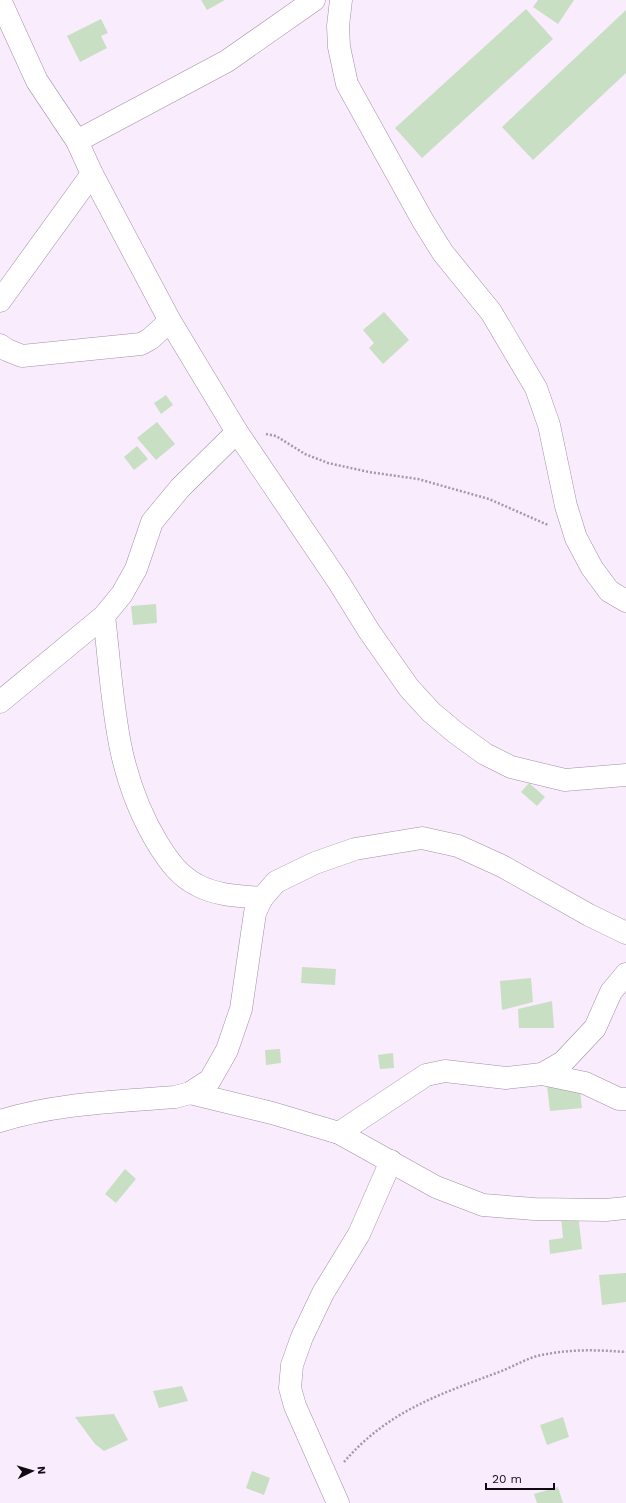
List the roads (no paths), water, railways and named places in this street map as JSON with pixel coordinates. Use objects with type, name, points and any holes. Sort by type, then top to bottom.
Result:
[{"type":"street","points":[[0,0],[37,80],[77,141],[92,174],[170,321],[237,432],[338,581],[369,631],[409,688],[431,712],[456,733],[485,754],[511,767],[565,780],[626,775]]},
{"type":"street","points":[[77,141],[227,61],[314,0]]},
{"type":"street","points":[[341,0],[338,26],[339,47],[347,84],[431,234],[443,253],[491,312],[536,388],[549,425],[566,506],[576,538],[592,568],[609,591],[626,601]]},
{"type":"street","points":[[0,301],[92,174]]},
{"type":"street","points":[[0,345],[7,350],[22,356],[141,344],[150,339],[170,321]]},
{"type":"street","points":[[0,702],[104,616],[122,594],[136,569],[152,522],[180,488],[237,432]]},
{"type":"street","points":[[104,616],[114,710],[122,756],[136,802],[153,834],[168,859],[183,876],[198,886],[218,893],[262,898]]},
{"type":"street","points":[[0,1121],[29,1112],[68,1105],[175,1097],[190,1093],[210,1080],[227,1050],[240,1009],[255,913],[262,898],[276,882],[315,863],[355,849],[422,838],[458,846],[502,866],[589,915],[626,933]]},
{"type":"street","points":[[542,1074],[563,1062],[595,1028],[611,992],[626,974]]},
{"type":"street","points":[[339,1133],[426,1075],[445,1071],[506,1078],[542,1074],[585,1083],[619,1099],[626,1099]]},
{"type":"street","points":[[190,1093],[272,1113],[339,1133],[436,1187],[483,1205],[534,1209],[606,1210],[626,1208]]},
{"type":"street","points":[[338,1503],[295,1406],[290,1388],[292,1365],[302,1338],[323,1293],[359,1234],[391,1161]]}]
